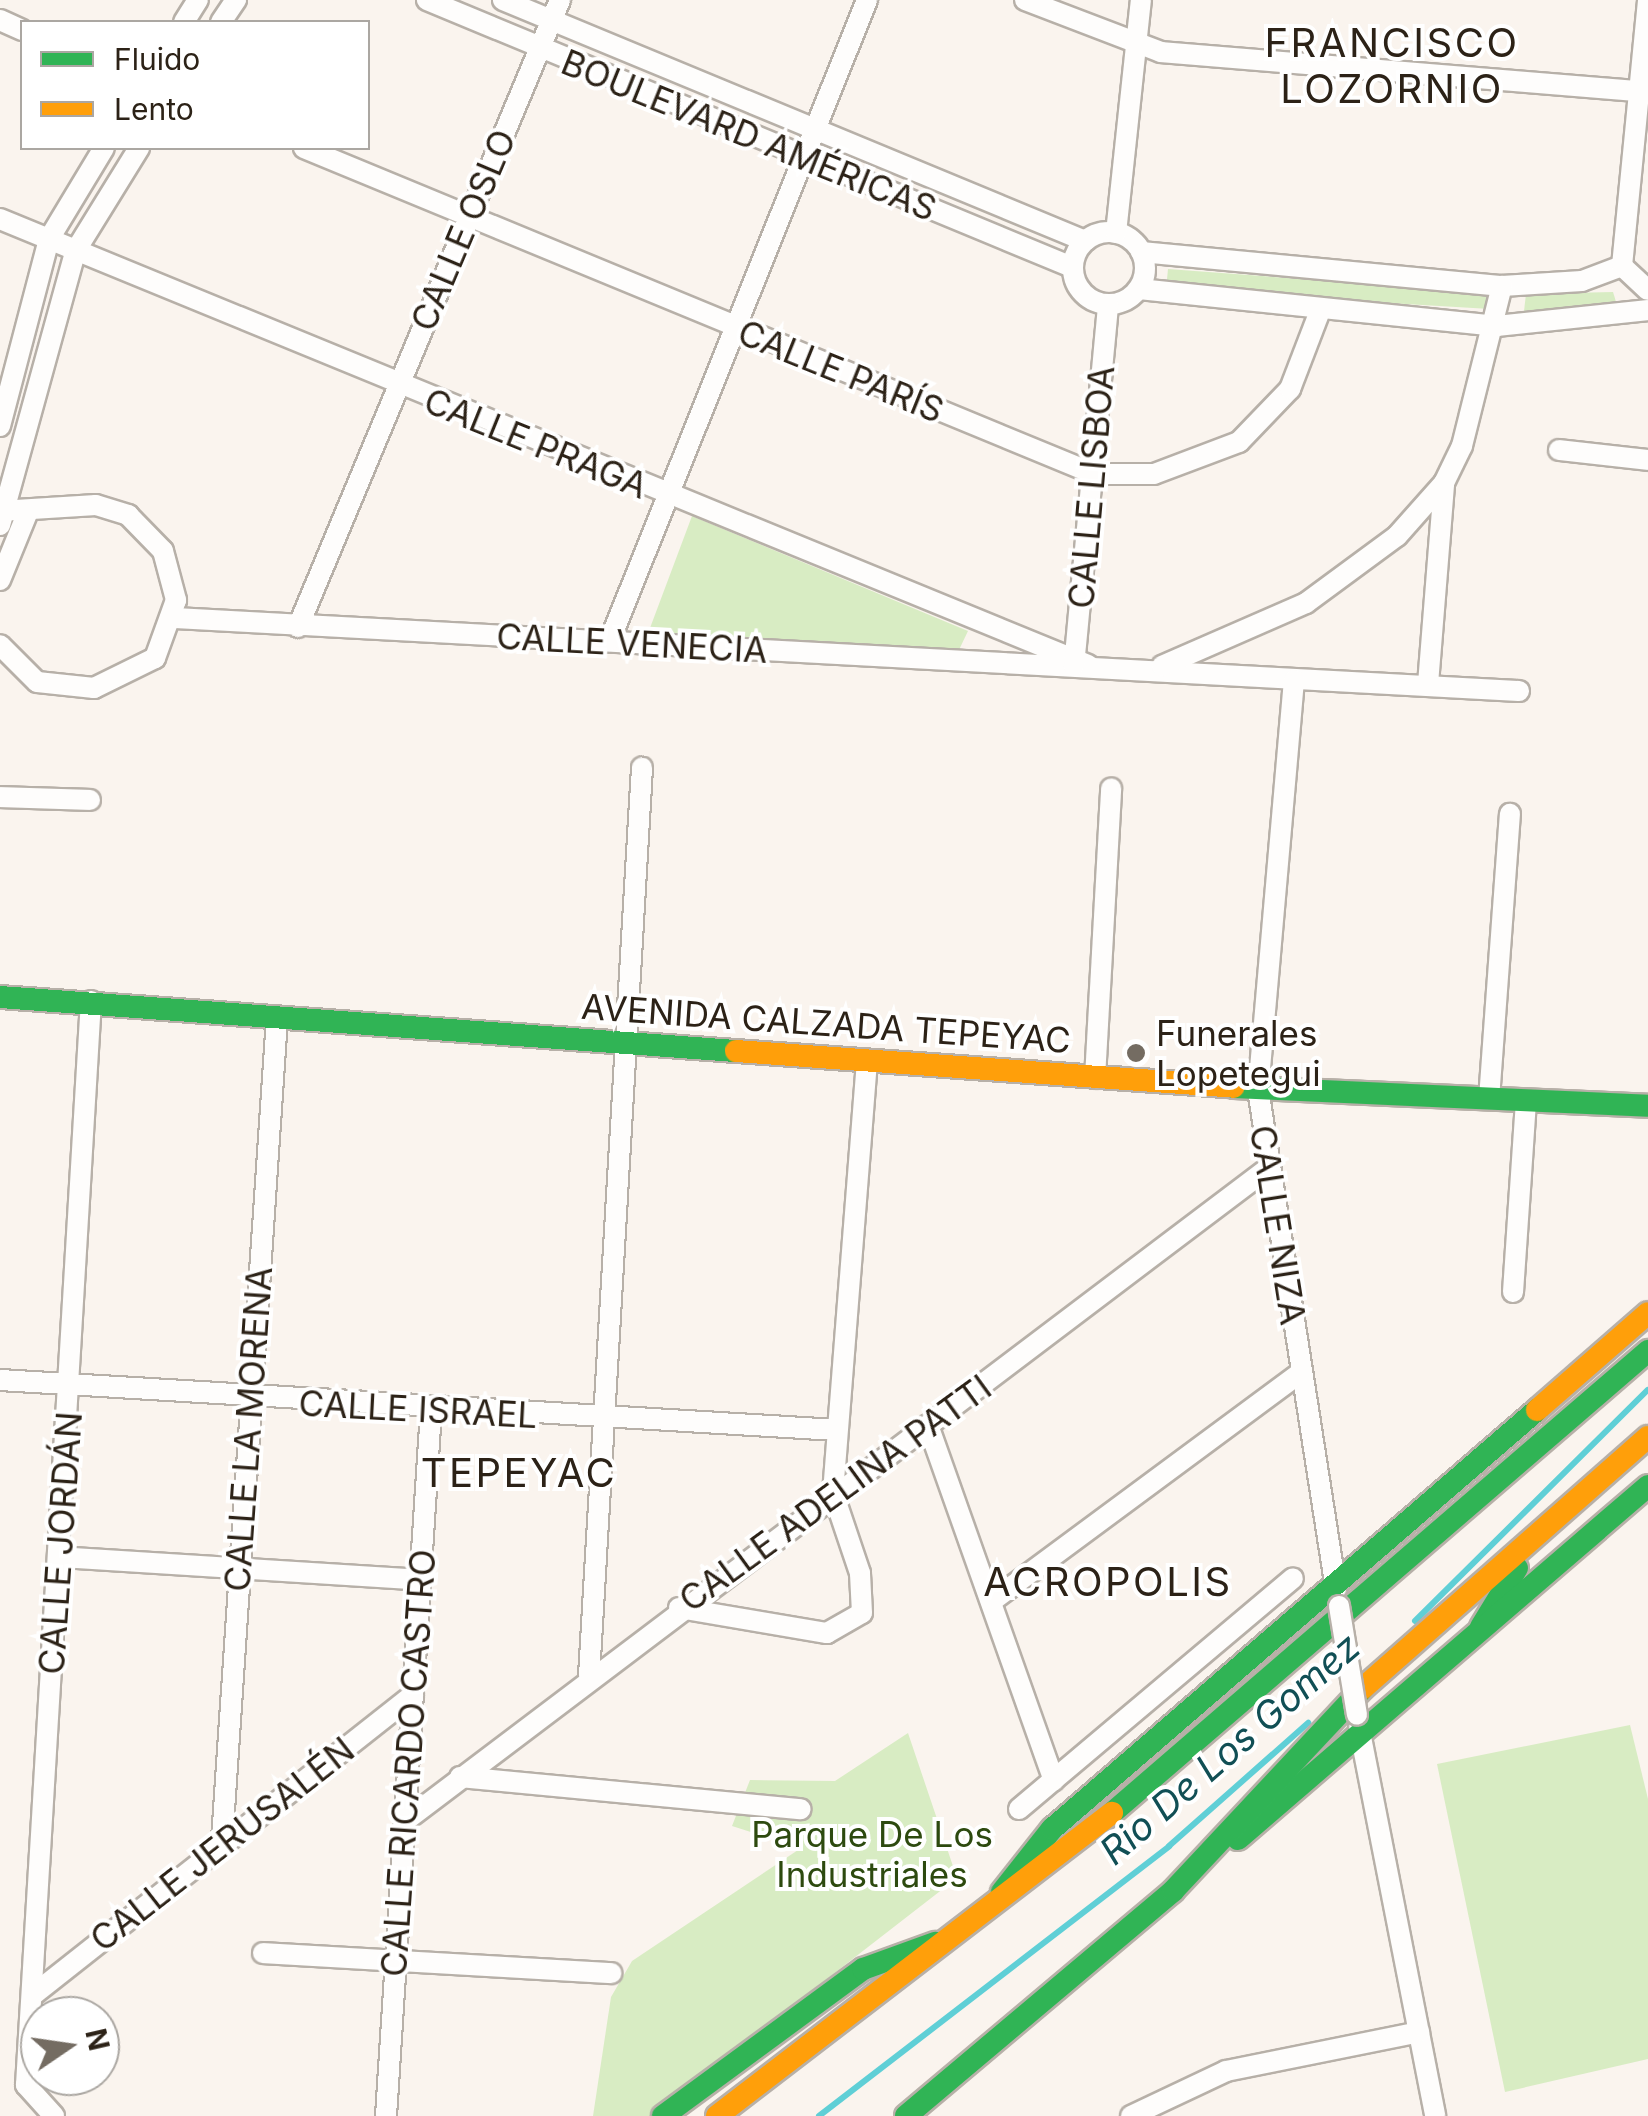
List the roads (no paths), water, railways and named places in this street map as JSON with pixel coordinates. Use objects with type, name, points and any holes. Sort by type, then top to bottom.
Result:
[{"type":"street","name":"BOULEVARD AMÉRICAS","points":[[427,0],[539,50],[1072,267]]},
{"type":"street","name":"BOULEVARD AMÉRICAS","points":[[503,0],[1085,240]]},
{"type":"street","name":"CALLE OSLO","points":[[298,627],[467,213],[560,0]]},
{"type":"street","points":[[610,640],[732,327],[867,0]]},
{"type":"street","points":[[1025,0],[1135,46],[1638,91]]},
{"type":"street","points":[[1116,232],[1141,0]]},
{"type":"street","points":[[1622,266],[1648,0]]},
{"type":"street","points":[[29,416],[2,412],[48,239],[103,150]]},
{"type":"street","points":[[0,645],[37,682],[94,688],[154,658],[175,618],[163,551],[141,524],[96,505],[1,516],[76,250],[139,150]]},
{"type":"street","name":"CALLE PARÍS","points":[[309,150],[1094,474],[1154,474],[1239,442],[1290,389],[1320,312]]},
{"type":"street","name":"CALLE PRAGA","points":[[0,219],[398,387],[1079,664]]},
{"type":"street","points":[[1116,232],[1085,240],[1072,267],[1086,297],[1108,305],[1139,289],[1320,312],[1497,326],[1648,310]]},
{"type":"street","points":[[1116,232],[1141,252],[1502,286],[1582,282],[1622,266]]},
{"type":"street","points":[[1139,289],[1141,252]]},
{"type":"street","points":[[1622,266],[1648,290]]},
{"type":"street","points":[[1428,684],[1444,484],[1476,410],[1497,326],[1502,286]]},
{"type":"street","name":"CALLE LISBOA","points":[[1079,664],[1108,305]]},
{"type":"street","points":[[1559,450],[1648,460]]},
{"type":"street","points":[[1156,668],[1353,574],[1444,484]]},
{"type":"street","points":[[0,580],[27,514]]},
{"type":"street","name":"CALLE VENECIA","points":[[175,618],[1156,668],[1294,680],[1519,691]]},
{"type":"street","name":"CALLE NIZA","points":[[1294,680],[1258,1088],[1267,1169],[1358,1723],[1435,2116]]},
{"type":"street","points":[[590,1676],[642,768]]},
{"type":"street","points":[[1095,1078],[1111,788]]},
{"type":"street","points":[[0,797],[90,800]]},
{"type":"street","points":[[1490,1099],[1510,814]]},
{"type":"street","name":"AVENIDA CALZADA TEPEYAC","points":[[0,997],[1095,1078],[1648,1106]]},
{"type":"street","name":"CALLE JORDÁN","points":[[54,2116],[26,2085],[91,1001]]},
{"type":"street","name":"CALLE LA MORENA","points":[[222,1840],[277,1018]]},
{"type":"street","points":[[680,1608],[827,1633],[855,1625],[860,1574],[833,1493],[867,1061]]},
{"type":"street","points":[[1513,1292],[1526,1102]]},
{"type":"street","name":"CALLE ADELINA PATTI","points":[[405,1821],[590,1676],[1267,1169]]},
{"type":"street","points":[[1000,1894],[1052,1829],[1338,1598],[1648,1313]]},
{"type":"street","points":[[716,2116],[1336,1629],[1648,1350]]},
{"type":"street","points":[[992,1602],[1302,1372]]},
{"type":"street","name":"CALLE ISRAEL","points":[[0,1380],[432,1411],[836,1430]]},
{"type":"street","name":"CALLE RICARDO CASTRO","points":[[386,2116],[432,1411]]},
{"type":"street","points":[[928,1426],[1054,1780]]},
{"type":"street","points":[[1173,1890],[1362,1689],[1648,1437]]},
{"type":"street","points":[[1480,1626],[1518,1568],[1648,1453]]},
{"type":"street","points":[[906,2116],[1173,1890],[1358,1723],[1648,1486]]},
{"type":"street","points":[[59,1556],[420,1580]]},
{"type":"street","points":[[1019,1809],[1292,1578]]},
{"type":"street","name":"CALLE JERUSALÉN","points":[[33,1995],[222,1840],[413,1696]]},
{"type":"street","points":[[460,1777],[800,1809]]},
{"type":"street","points":[[664,2116],[863,1969],[935,1943]]},
{"type":"street","points":[[264,1953],[611,1973]]},
{"type":"street","points":[[1131,2116],[1226,2071],[1419,2032]]},
{"type":"waterway","name":"Rio De Los Gomez","points":[[1415,1621],[1648,1390]]},
{"type":"waterway","name":"Rio De Los Gomez","points":[[819,2116],[1169,1846],[1308,1723]]},
{"type":"place","name":"Funerales Lopetegui","points":[[1136,1053]]},
{"type":"district","name":"FRANCISCO LOZORNIO","points":[[1392,66]]},
{"type":"district","name":"TEPEYAC","points":[[519,1473]]},
{"type":"district","name":"ACROPOLIS","points":[[1108,1582]]},
{"type":"park label","name":"Parque De Los Industriales","points":[[872,1854]]}]
